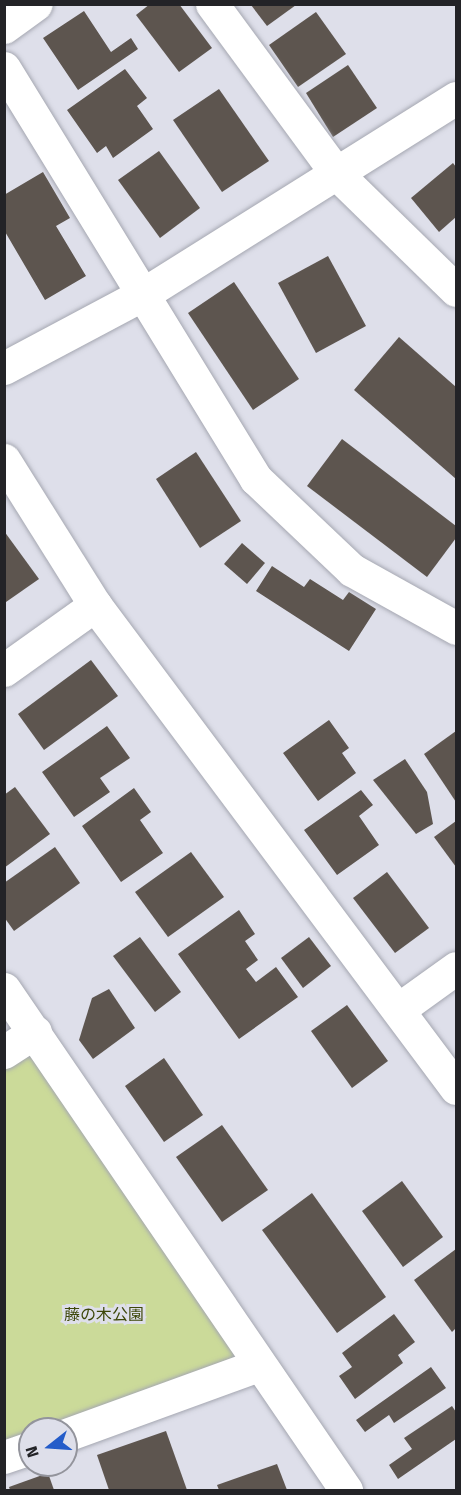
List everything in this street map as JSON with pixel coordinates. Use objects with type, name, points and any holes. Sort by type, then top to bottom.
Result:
[{"type":"street","points":[[4,27],[36,4]]},
{"type":"street","points":[[212,4],[337,174],[456,290]]},
{"type":"street","points":[[4,68],[146,293],[256,479],[352,570],[456,628]]},
{"type":"street","points":[[4,368],[146,293],[456,98]]},
{"type":"street","points":[[4,460],[95,604],[456,1088]]},
{"type":"street","points":[[4,670],[95,604]]},
{"type":"street","points":[[399,1009],[456,968]]},
{"type":"street","points":[[4,989],[346,1491]]},
{"type":"street","points":[[4,1052],[35,1032]]},
{"type":"street","points":[[78,1431],[258,1365]]},
{"type":"green space","name":"藤の木公園","points":[[35,1032],[258,1365],[78,1425],[78,1417],[18,1417],[18,1452],[5,1457],[5,1058]]},
{"type":"building","points":[[150,4],[179,4],[212,48],[179,72],[136,15]]},
{"type":"building","points":[[251,5],[296,5],[267,26]]},
{"type":"building","points":[[84,11],[111,52],[131,38],[138,49],[78,90],[43,38]]},
{"type":"building","points":[[316,12],[346,54],[298,87],[269,45]]},
{"type":"building","points":[[348,65],[377,108],[333,137],[306,93]]},
{"type":"building","points":[[125,69],[147,98],[137,106],[153,129],[113,158],[106,146],[97,153],[67,110]]},
{"type":"building","points":[[219,89],[269,161],[222,192],[173,120]]},
{"type":"building","points":[[159,151],[200,208],[160,238],[118,180]]},
{"type":"building","points":[[453,163],[456,167],[456,217],[439,232],[411,198]]},
{"type":"building","points":[[43,172],[70,218],[56,226],[86,276],[45,300],[4,230],[4,195]]},
{"type":"building","points":[[328,256],[366,326],[316,353],[278,283]]},
{"type":"building","points":[[234,282],[299,379],[253,410],[188,313]]},
{"type":"building","points":[[399,337],[456,387],[456,479],[354,390]]},
{"type":"building","points":[[342,439],[456,526],[456,538],[427,577],[307,486]]},
{"type":"building","points":[[196,452],[241,521],[200,548],[156,479]]},
{"type":"building","points":[[4,531],[39,579],[6,602],[4,599]]},
{"type":"building","points":[[242,543],[265,563],[247,584],[224,564]]},
{"type":"building","points":[[272,566],[304,587],[310,579],[343,600],[349,592],[376,609],[349,651],[256,591]]},
{"type":"building","points":[[91,660],[118,696],[44,750],[18,714]]},
{"type":"building","points":[[329,720],[349,748],[342,753],[356,773],[318,801],[283,753]]},
{"type":"building","points":[[107,726],[130,758],[100,778],[110,792],[74,817],[42,772]]},
{"type":"building","points":[[456,731],[456,802],[424,754]]},
{"type":"building","points":[[405,759],[427,792],[433,824],[416,834],[373,780]]},
{"type":"building","points":[[15,787],[50,834],[4,868],[4,795]]},
{"type":"building","points":[[134,788],[151,812],[140,820],[163,853],[121,882],[82,826]]},
{"type":"building","points":[[361,790],[373,805],[359,816],[379,845],[337,875],[304,830]]},
{"type":"building","points":[[456,821],[456,867],[434,837]]},
{"type":"building","points":[[55,847],[80,883],[14,931],[4,917],[4,883]]},
{"type":"building","points":[[191,852],[224,897],[168,937],[135,892]]},
{"type":"building","points":[[387,872],[429,928],[395,953],[353,898]]},
{"type":"building","points":[[239,910],[255,934],[245,941],[258,960],[246,969],[256,982],[276,967],[298,997],[239,1039],[178,954]]},
{"type":"building","points":[[140,937],[181,992],[155,1012],[113,956]]},
{"type":"building","points":[[309,937],[331,966],[303,988],[281,958]]},
{"type":"building","points":[[109,989],[135,1028],[93,1059],[79,1040],[92,998]]},
{"type":"building","points":[[347,1005],[388,1061],[352,1088],[311,1031]]},
{"type":"building","points":[[164,1058],[203,1115],[164,1142],[125,1086]]},
{"type":"building","points":[[222,1125],[268,1190],[222,1222],[176,1157]]},
{"type":"building","points":[[402,1181],[443,1237],[403,1267],[362,1211]]},
{"type":"building","points":[[312,1193],[386,1297],[337,1333],[262,1230]]},
{"type":"building","points":[[456,1249],[456,1328],[452,1332],[414,1280]]},
{"type":"building","points":[[394,1314],[415,1342],[398,1355],[403,1363],[355,1399],[339,1376],[352,1367],[342,1353]]},
{"type":"building","points":[[431,1367],[446,1388],[394,1423],[389,1415],[365,1432],[356,1420]]},
{"type":"building","points":[[452,1406],[456,1412],[456,1439],[398,1479],[389,1465],[412,1449],[404,1438]]},
{"type":"building","points":[[166,1431],[187,1490],[109,1490],[97,1455]]},
{"type":"building","points":[[277,1464],[287,1490],[219,1490],[217,1485]]},
{"type":"building","points":[[37,1477],[49,1477],[54,1490],[10,1490],[9,1487]]}]
